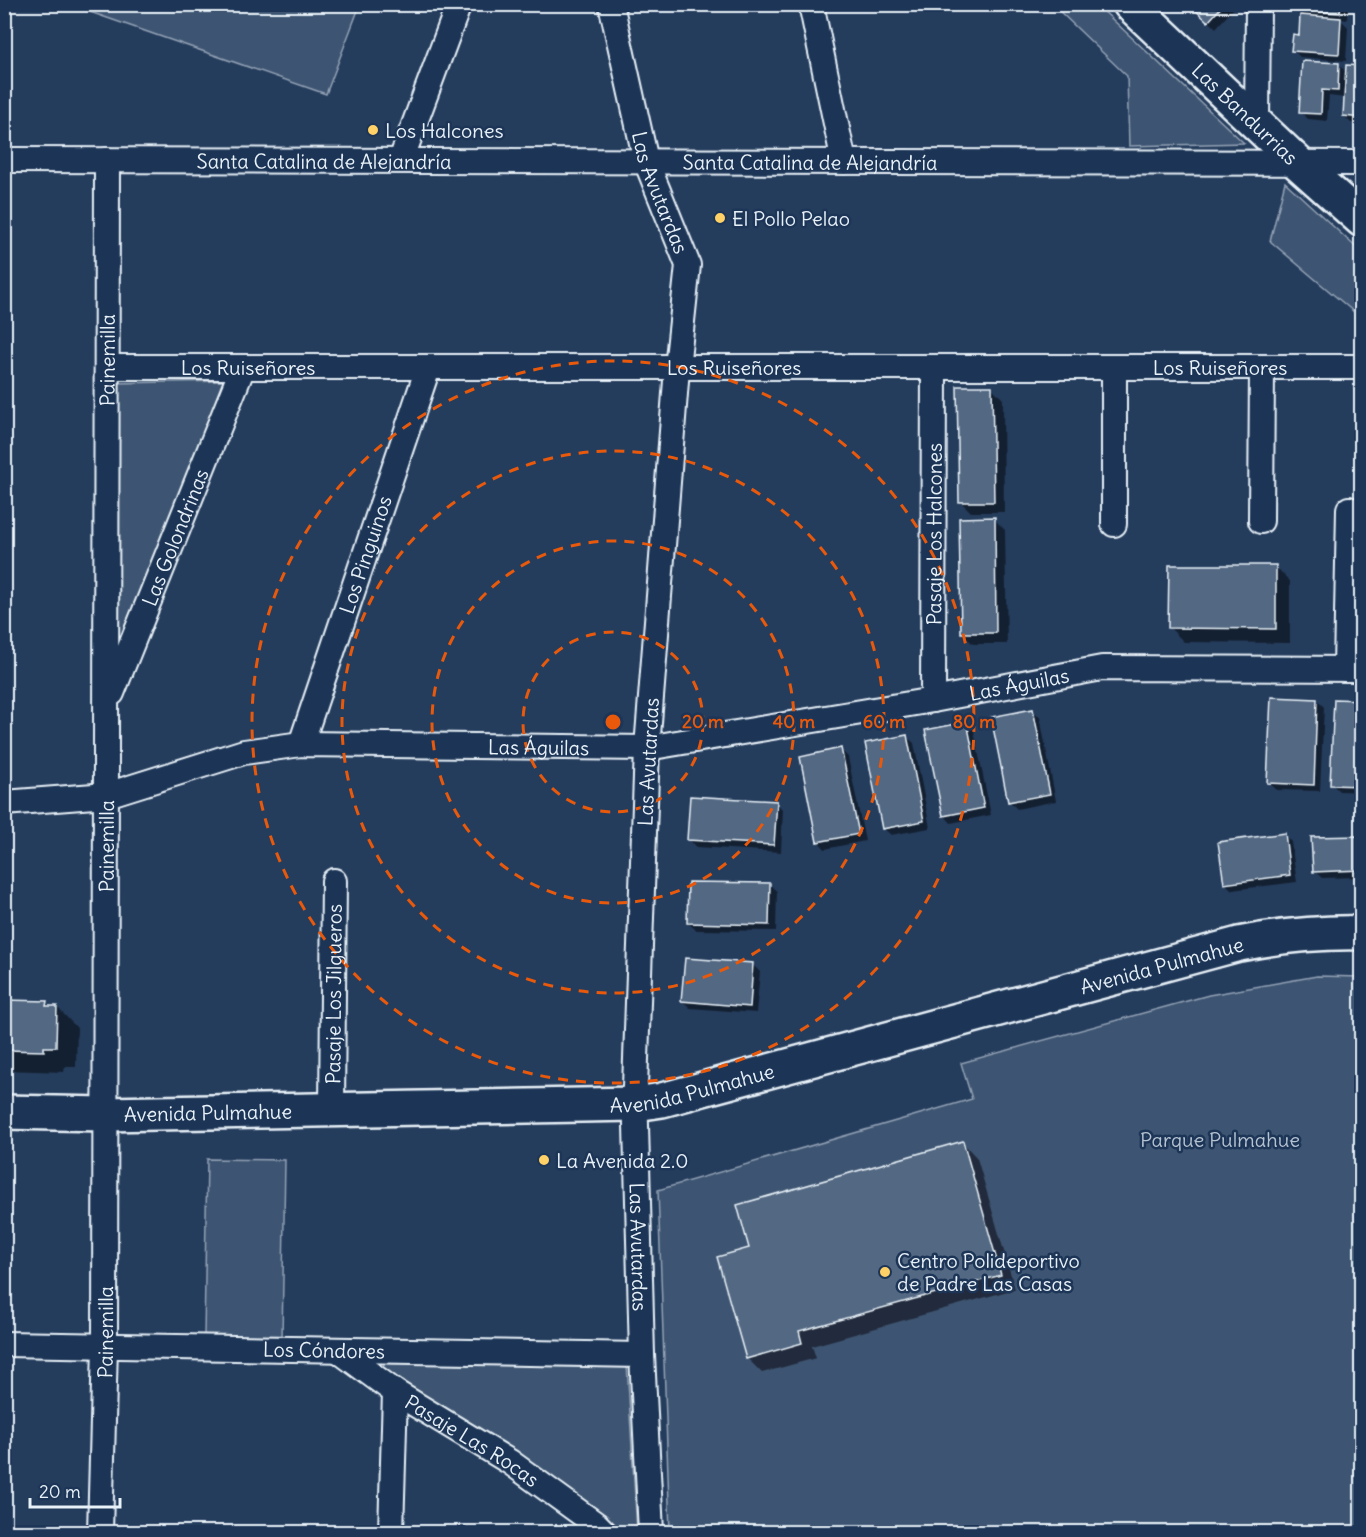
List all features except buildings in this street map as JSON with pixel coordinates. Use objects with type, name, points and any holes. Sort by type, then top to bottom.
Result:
[{"type":"street","points":[[401,160],[459,4]]},
{"type":"street","name":"Las Avutardas","points":[[611,4],[646,161],[688,265],[676,368],[647,748],[635,1087],[642,1355],[651,1533]]},
{"type":"street","points":[[811,4],[844,162]]},
{"type":"street","name":"Las Bandurrias","points":[[1130,4],[1298,163],[1362,220]]},
{"type":"street","points":[[1257,124],[1258,4]]},
{"type":"street","name":"Santa Catalina de Alejandría","points":[[4,160],[1362,163]]},
{"type":"street","name":"Painemilla","points":[[100,1533],[105,1346],[107,160]]},
{"type":"street","name":"Los Ruiseñores","points":[[107,367],[1362,367]]},
{"type":"street","name":"Las Golondrinas","points":[[106,706],[243,367]]},
{"type":"street","name":"Pasaje Los Halcones","points":[[933,700],[934,367]]},
{"type":"street","points":[[1114,367],[1114,524]]},
{"type":"street","name":"Los Pinguinos","points":[[301,744],[428,368]]},
{"type":"street","points":[[1261,521],[1262,368]]},
{"type":"street","points":[[1349,509],[1354,669]]},
{"type":"street","name":"Las Águilas","points":[[4,803],[106,795],[244,752],[301,744],[647,748],[933,700],[1102,668],[1354,669]]},
{"type":"street","name":"Pasaje Los Jilgueros","points":[[332,1108],[334,881]]},
{"type":"street","name":"Avenida Pulmahue","points":[[4,1112],[105,1114],[636,1104],[662,1100],[1239,944],[1313,933],[1362,933]]},
{"type":"street","name":"Los Cóndores","points":[[4,1344],[642,1355]]},
{"type":"street","name":"Pasaje Las Rocas","points":[[338,1350],[395,1392],[510,1461],[597,1525],[604,1533]]},
{"type":"street","points":[[391,1533],[395,1392]]},
{"type":"green space","points":[[70,5],[360,5],[326,94]]},
{"type":"green space","points":[[1053,5],[1097,5],[1244,143],[1129,146],[1127,76]]},
{"type":"green space","points":[[1285,182],[1361,252],[1361,318],[1270,241]]},
{"type":"green space","points":[[227,381],[115,664],[115,383]]},
{"type":"green space","name":"Parque Pulmahue","points":[[1317,976],[1361,977],[1361,1532],[670,1532],[658,1190],[972,1099],[961,1063],[1209,995]]},
{"type":"green space","points":[[207,1159],[285,1160],[282,1338],[204,1337]]},
{"type":"green space","points":[[370,1361],[627,1364],[637,1532],[617,1532],[603,1519]]},
{"type":"place","name":"Los Halcones","points":[[373,130]]},
{"type":"place","name":"El Pollo Pelao","points":[[720,218]]},
{"type":"place","name":"La Avenida 2.0","points":[[544,1160]]},
{"type":"place","name":"Centro Polideportivo de Padre Las Casas","points":[[885,1272]]}]
